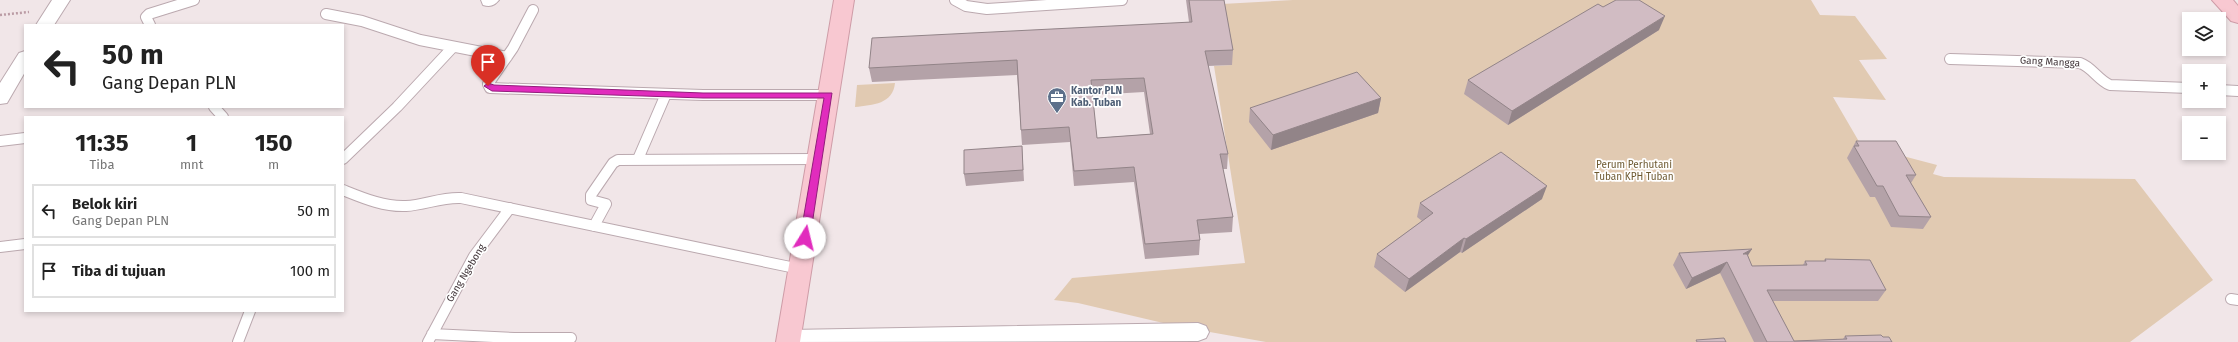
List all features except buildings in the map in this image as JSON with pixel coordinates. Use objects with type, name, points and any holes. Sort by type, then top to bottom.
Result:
[{"type":"street","points":[[46,24],[61,0]]},
{"type":"street","points":[[844,0],[788,341],[1105,338],[1198,332]]},
{"type":"street","points":[[2222,0],[2238,17]]},
{"type":"street","points":[[0,98],[24,58]]},
{"type":"lane","points":[[150,24],[146,17],[149,14],[194,0]]},
{"type":"lane","points":[[955,0],[966,6],[987,9],[1122,0]]},
{"type":"lane","points":[[533,10],[507,57],[489,82],[489,87],[666,94],[829,95]]},
{"type":"lane","points":[[326,14],[362,21],[420,40],[507,57]]},
{"type":"lane","points":[[344,159],[397,107],[453,47]]},
{"type":"lane","name":"Gang Mangga","points":[[1950,59],[2080,63],[2090,67],[2099,79],[2110,85],[2182,88]]},
{"type":"lane","points":[[2226,90],[2238,90]]},
{"type":"lane","points":[[638,159],[666,94]]},
{"type":"lane","points":[[215,108],[222,116]]},
{"type":"lane","points":[[0,141],[24,138]]},
{"type":"lane","points":[[594,226],[607,206],[605,203],[592,200],[590,195],[614,162],[621,159],[818,159]]},
{"type":"lane","points":[[344,190],[393,206],[412,205],[446,196],[800,269]]},
{"type":"lane","name":"Gang Ngebong","points":[[430,338],[474,256],[510,208]]},
{"type":"lane","points":[[0,247],[24,244]]},
{"type":"lane","points":[[238,342],[250,312]]},
{"type":"lane","points":[[430,338],[571,338]]},
{"type":"green space","name":"Perum Perhutani Tuban KPH Tuban","points":[[1293,0],[1811,0],[1820,15],[1855,16],[1887,59],[1859,60],[1886,100],[1833,97],[1861,145],[1937,165],[1933,174],[1944,177],[2135,179],[2213,280],[2130,342],[1266,342],[1176,326],[1078,303],[1054,300],[1072,278],[1245,263],[1214,66],[1232,65],[1222,4]]},
{"type":"green space","points":[[895,83],[890,95],[881,102],[855,107],[857,85]]},
{"type":"place","name":"Kantor PLN Kab. Tuban","points":[[1057,114]]},
{"type":"route","points":[[488,86],[490,88],[703,96],[829,95],[805,238]]}]
